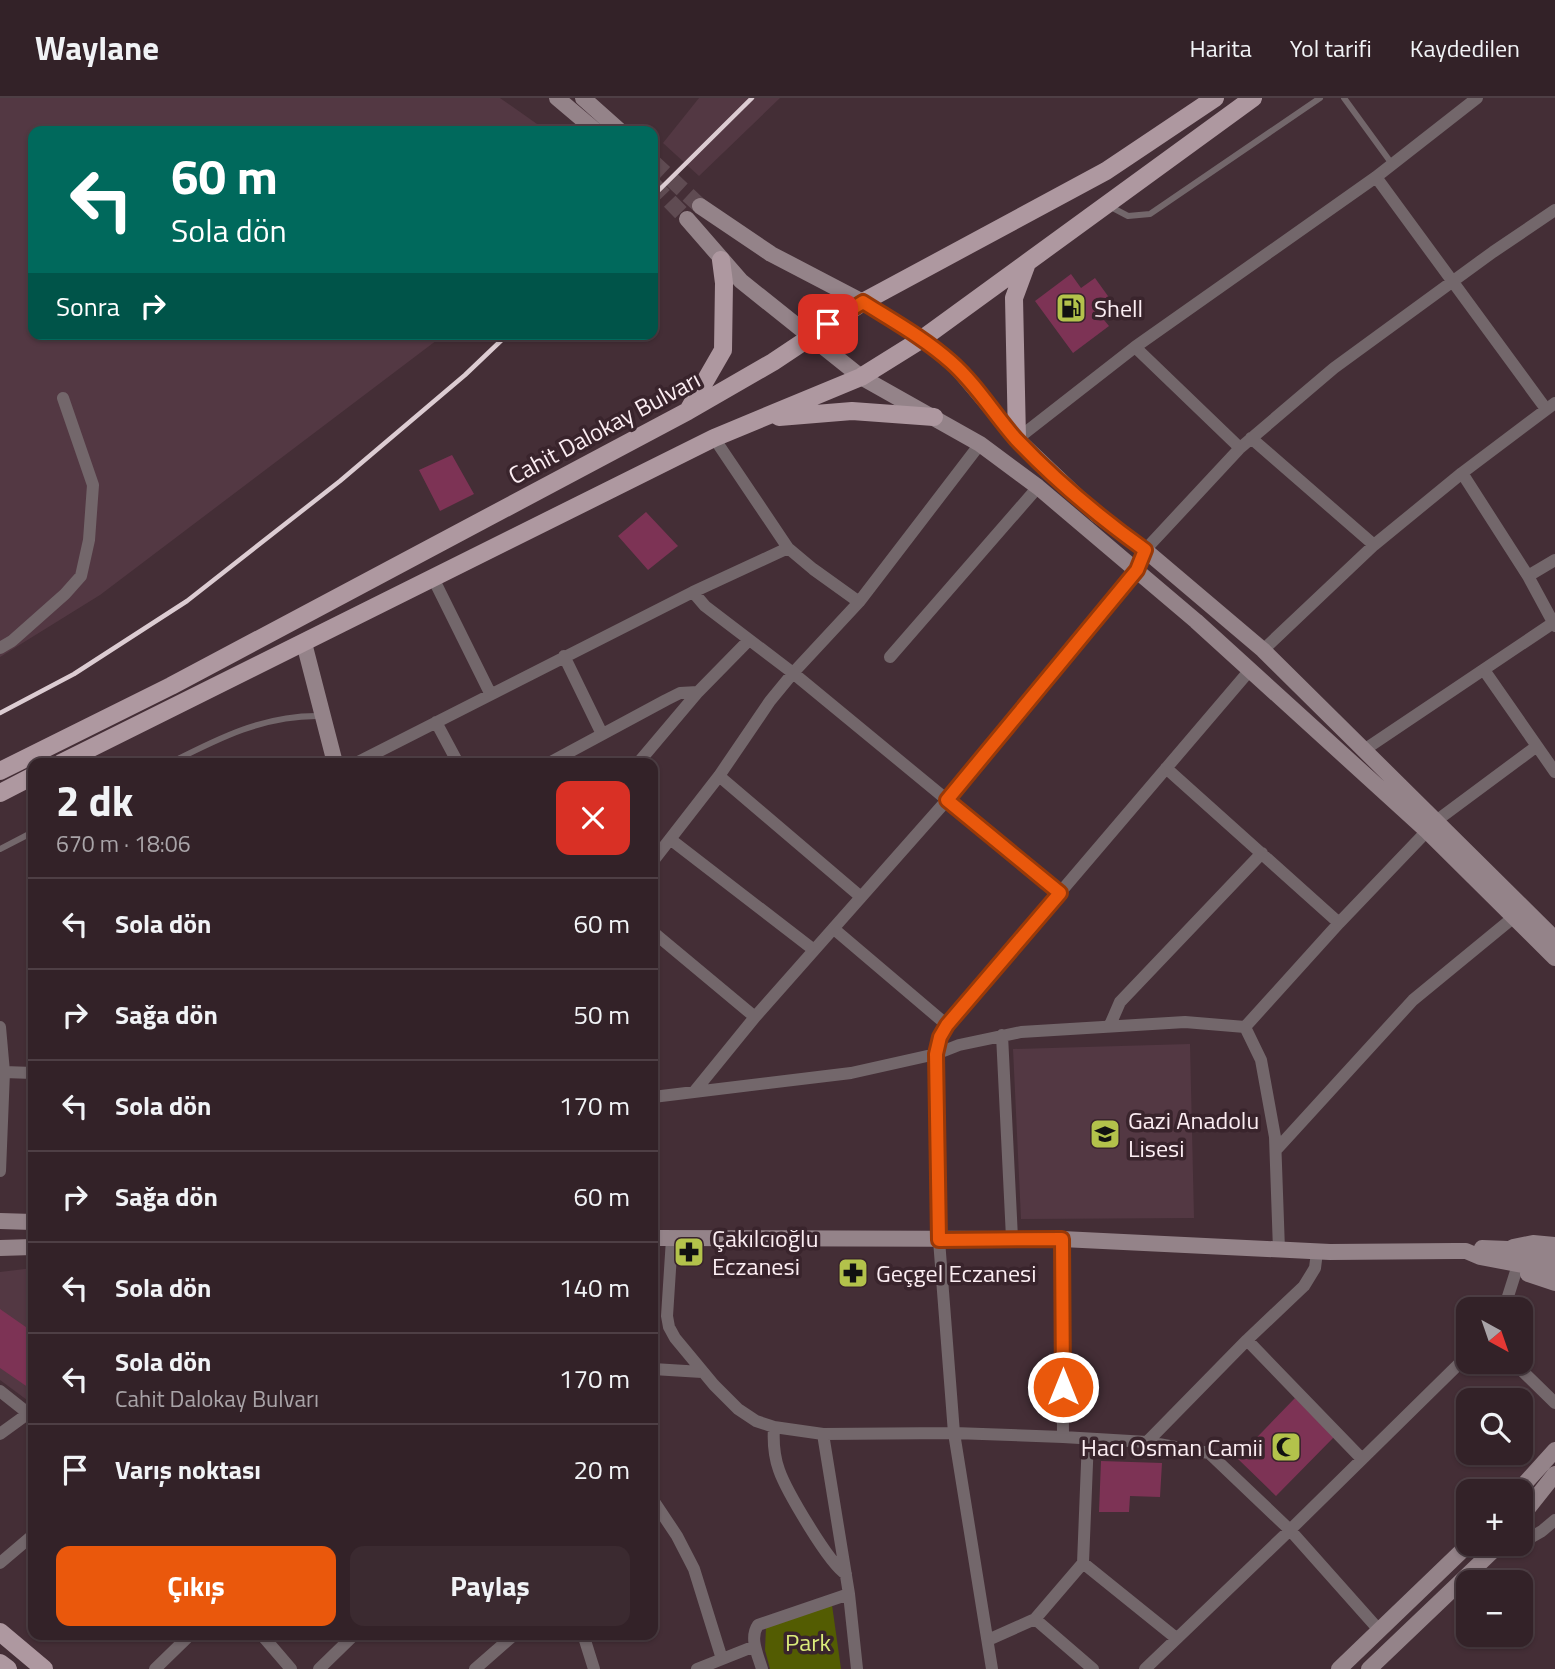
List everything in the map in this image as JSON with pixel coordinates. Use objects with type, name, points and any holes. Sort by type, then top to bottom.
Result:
[{"type":"main road","points":[[556,98],[590,126]]},
{"type":"main road","points":[[583,98],[614,126]]},
{"type":"main road","name":"Cahit Dalokay Bulvarı","points":[[0,771],[183,680],[688,411],[773,362],[863,302],[1106,171],[1215,98]]},
{"type":"main road","points":[[71,758],[714,438],[861,377],[922,339],[1253,98]]},
{"type":"main road","points":[[700,206],[771,254],[863,302],[922,339],[953,363],[1017,439],[1096,514],[1145,550],[1263,650],[1364,750],[1514,917],[1555,958]]},
{"type":"main road","points":[[687,219],[741,281],[861,377],[980,444],[1038,487],[1431,826],[1555,939]]},
{"type":"main road","points":[[688,411],[723,351],[724,283],[721,261]]},
{"type":"main road","points":[[1017,439],[1014,298],[1027,263]]},
{"type":"main road","points":[[762,419],[852,411],[934,417]]},
{"type":"main road","points":[[304,643],[334,758]]},
{"type":"main road","points":[[0,793],[28,779]]},
{"type":"main road","points":[[0,1222],[28,1222]]},
{"type":"main road","points":[[658,1238],[1062,1239],[1317,1252],[1466,1251],[1480,1257],[1555,1260]]},
{"type":"main road","points":[[1511,1259],[1533,1243],[1555,1245]]},
{"type":"main road","points":[[0,1248],[28,1247]]},
{"type":"main road","points":[[1511,1259],[1555,1271]]},
{"type":"main road","points":[[1511,1259],[1531,1275],[1555,1283]]},
{"type":"main road","points":[[1529,1479],[1555,1450]]},
{"type":"main road","points":[[1533,1502],[1555,1474]]},
{"type":"main road","points":[[1533,1513],[1555,1490]]},
{"type":"main road","points":[[1339,1669],[1457,1556]]},
{"type":"main road","points":[[1372,1668],[1488,1556]]},
{"type":"main road","points":[[0,1632],[44,1669]]},
{"type":"main road","points":[[0,1662],[8,1669]]},
{"type":"street","points":[[1017,439],[1135,347],[1376,177],[1477,98]]},
{"type":"street","points":[[1263,650],[1374,545],[1462,473],[1551,406],[1376,177]]},
{"type":"street","points":[[694,1092],[755,1017],[947,800],[1137,570],[1145,550],[1240,448],[1334,368],[1555,210]]},
{"type":"street","points":[[1135,347],[1240,448]]},
{"type":"street","points":[[0,649],[56,602],[81,576],[89,540],[93,485],[62,398]]},
{"type":"street","points":[[714,438],[788,548],[859,602]]},
{"type":"street","points":[[1251,438],[1374,545]]},
{"type":"street","points":[[658,855],[719,776],[770,701],[859,602],[980,444]]},
{"type":"street","points":[[1364,750],[1554,625],[1528,576],[1462,473]]},
{"type":"street","points":[[890,657],[1038,487]]},
{"type":"street","points":[[366,758],[564,656],[788,548]]},
{"type":"street","points":[[1528,576],[1555,560]]},
{"type":"street","points":[[433,578],[490,694]]},
{"type":"street","points":[[693,592],[705,606],[793,673],[1060,893]]},
{"type":"street","points":[[642,758],[698,692],[749,640]]},
{"type":"street","points":[[564,656],[602,734]]},
{"type":"street","points":[[992,1669],[954,1433],[939,1240],[936,1054],[940,1037],[947,1025],[1250,670]]},
{"type":"street","points":[[1484,670],[1555,772]]},
{"type":"street","points":[[558,758],[673,696],[698,692]]},
{"type":"street","points":[[436,722],[455,758]]},
{"type":"street","points":[[1245,1027],[1431,826],[1537,746]]},
{"type":"street","points":[[1166,768],[1339,923]]},
{"type":"street","points":[[719,776],[861,897]]},
{"type":"street","points":[[670,839],[814,950]]},
{"type":"street","points":[[1110,1025],[1120,1002],[1262,853]]},
{"type":"street","points":[[1276,1150],[1413,1000],[1514,917]]},
{"type":"street","points":[[834,929],[947,1025]]},
{"type":"street","points":[[658,936],[755,1017]]},
{"type":"street","points":[[658,1096],[852,1073],[936,1054],[959,1045],[1002,1035],[1110,1025],[1185,1022],[1245,1027]]},
{"type":"street","points":[[0,1027],[4,1072],[0,1171]]},
{"type":"street","points":[[1245,1027],[1261,1060],[1276,1150],[1279,1250]]},
{"type":"street","points":[[1002,1035],[1012,1238]]},
{"type":"street","points":[[4,1072],[28,1073]]},
{"type":"street","points":[[672,1239],[667,1315],[669,1327],[702,1373],[738,1409],[756,1421],[774,1427],[823,1434],[954,1433],[1063,1437],[1147,1442],[1209,1453],[1290,1530],[1380,1630]]},
{"type":"street","points":[[1062,1239],[1063,1437]]},
{"type":"street","points":[[1147,1442],[1304,1286],[1315,1268],[1317,1252]]},
{"type":"street","points":[[1506,1297],[1511,1259]]},
{"type":"street","points":[[1247,1340],[1362,1460]]},
{"type":"street","points":[[1145,1669],[1456,1367]]},
{"type":"street","points":[[658,1369],[702,1373]]},
{"type":"street","points":[[1525,1374],[1555,1403]]},
{"type":"street","points":[[0,1391],[28,1410]]},
{"type":"street","points":[[0,1434],[28,1414]]},
{"type":"street","points":[[774,1427],[776,1458],[784,1482],[835,1566],[846,1574]]},
{"type":"street","points":[[823,1434],[849,1594],[858,1669]]},
{"type":"street","points":[[988,1640],[1035,1619],[1083,1563],[1088,1439]]},
{"type":"street","points":[[658,1508],[694,1569],[722,1659]]},
{"type":"street","points":[[1533,1536],[1555,1520]]},
{"type":"street","points":[[0,1563],[28,1539]]},
{"type":"street","points":[[1083,1563],[1176,1638]]},
{"type":"street","points":[[762,1669],[755,1646],[754,1630],[758,1625],[849,1594]]},
{"type":"street","points":[[1035,1619],[1093,1669]]},
{"type":"street","points":[[155,1669],[185,1640]]},
{"type":"street","points":[[266,1640],[291,1669]]},
{"type":"street","points":[[319,1669],[349,1640]]},
{"type":"street","points":[[475,1669],[508,1640]]},
{"type":"street","points":[[585,1640],[594,1669]]},
{"type":"street","points":[[697,1669],[755,1646]]},
{"type":"lane","points":[[1108,205],[1128,216],[1150,214],[1320,98]]},
{"type":"lane","points":[[1344,98],[1392,164]]},
{"type":"lane","points":[[180,758],[226,735],[260,723],[293,717],[323,716]]},
{"type":"lane","points":[[0,849],[28,835]]},
{"type":"shaded area","points":[[0,98],[500,98],[540,126],[28,126],[28,340],[437,340],[100,595],[0,657]]},
{"type":"shaded area","points":[[699,98],[780,98],[699,176],[663,143]]},
{"type":"shaded area","name":"Gazi Anadolu Lisesi","points":[[1190,1044],[1194,1218],[1021,1219],[1013,1049]]},
{"type":"shaded area","points":[[28,1269],[27,1400],[0,1380],[0,1272]]},
{"type":"green space","name":"Park","points":[[832,1605],[841,1669],[770,1669],[765,1650],[766,1627]]},
{"type":"building","points":[[1071,274],[1081,288],[1095,278],[1118,310],[1104,320],[1109,326],[1073,353],[1035,301]]},
{"type":"building","points":[[452,455],[474,494],[440,511],[419,470]]},
{"type":"building","points":[[646,512],[678,546],[648,570],[618,536]]},
{"type":"building","points":[[0,1309],[28,1329],[28,1387],[0,1368]]},
{"type":"building","name":"Hacı Osman Camii","points":[[1295,1398],[1335,1436],[1276,1496],[1237,1458]]},
{"type":"building","points":[[1101,1461],[1162,1463],[1160,1497],[1130,1496],[1129,1512],[1099,1512]]},
{"type":"tunnel","points":[[658,167],[700,206]]},
{"type":"tunnel","points":[[658,189],[687,219]]},
{"type":"railway","points":[[658,191],[752,98]]},
{"type":"railway","points":[[0,713],[74,674],[187,601],[340,481],[465,375],[502,340]]},
{"type":"place","name":"Shell","points":[[1071,308]]},
{"type":"place","name":"Gazi Anadolu Lisesi","points":[[1105,1134]]},
{"type":"place","name":"Çakılcıoğlu Eczanesi","points":[[689,1252]]},
{"type":"place","name":"Geçgel Eczanesi","points":[[853,1273]]},
{"type":"place","name":"Hacı Osman Camii","points":[[1286,1447]]},
{"type":"route","points":[[828,324],[863,302],[922,339],[953,363],[1017,439],[1056,477],[1096,514],[1145,550],[1137,570],[947,800],[1060,893],[947,1025],[940,1037],[936,1054],[939,1240],[1062,1239],[1063,1387]]}]
